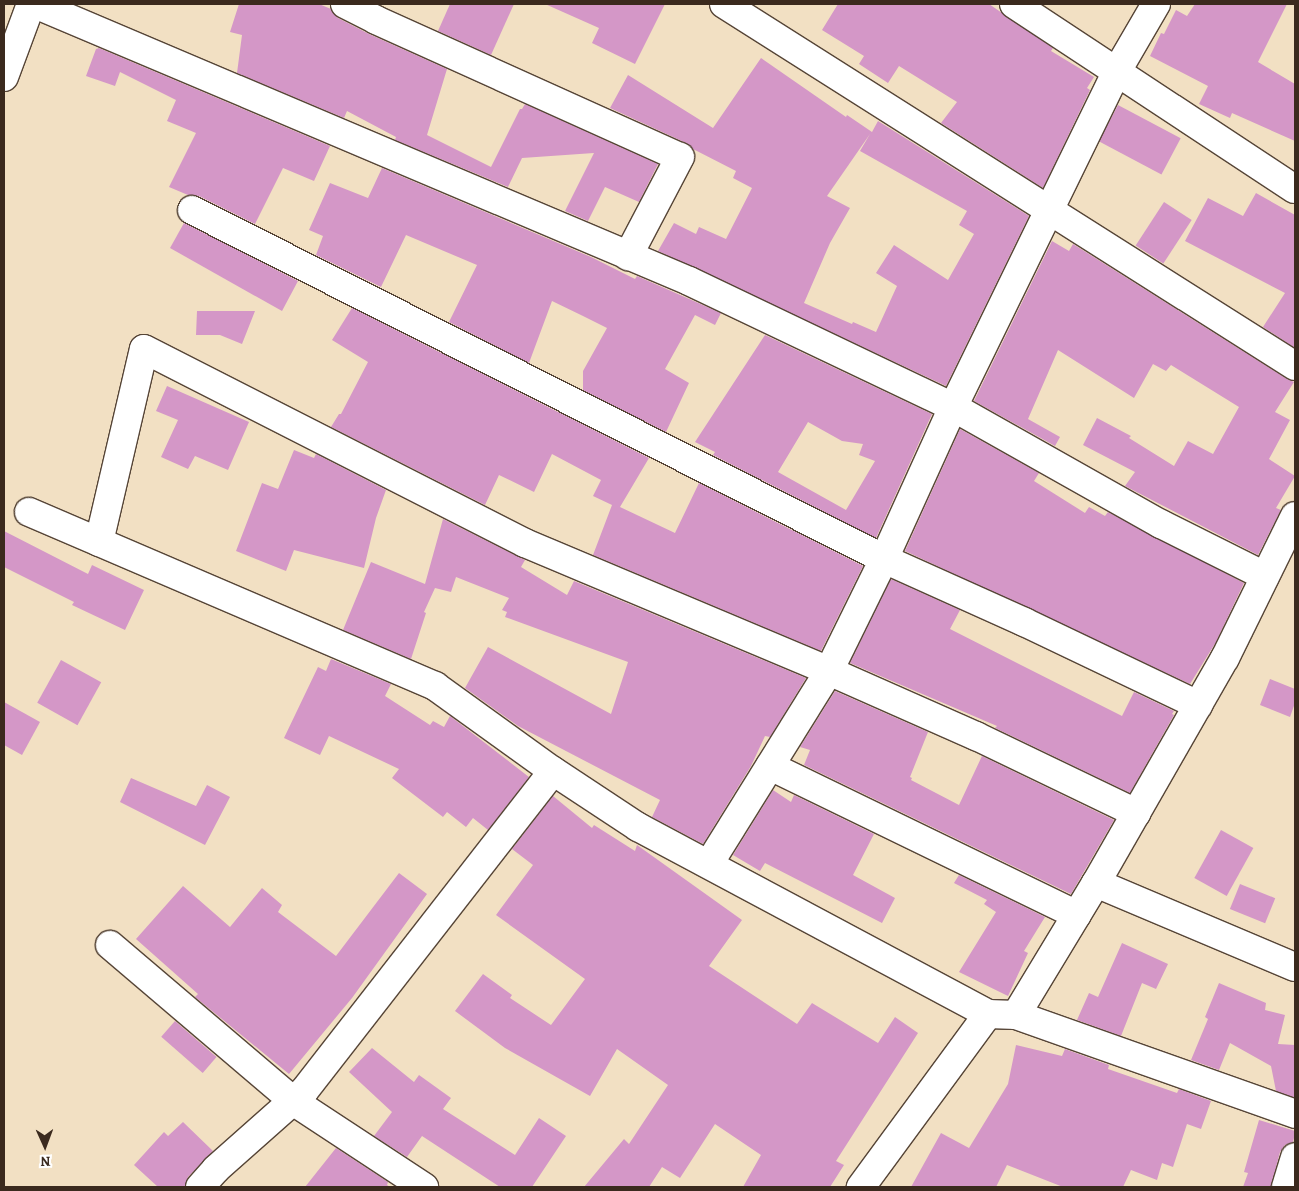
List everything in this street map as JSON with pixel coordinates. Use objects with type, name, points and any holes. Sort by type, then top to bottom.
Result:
[{"type":"street","points":[[4,77],[31,4]]},
{"type":"street","points":[[35,4],[689,281],[953,407],[1160,524],[1265,576]]},
{"type":"street","points":[[346,4],[376,20],[680,157],[628,256]]},
{"type":"street","points":[[724,4],[1295,366]]},
{"type":"street","points":[[1014,4],[1295,189]]},
{"type":"street","points":[[709,864],[829,670],[884,559],[953,407],[1117,71],[1156,4]]},
{"type":"street","points":[[192,210],[884,559],[1024,622],[1198,705]]},
{"type":"street","points":[[99,542],[144,349],[525,543],[829,670],[976,736],[1136,813]]},
{"type":"street","points":[[30,512],[435,686],[553,770],[638,827],[988,1014],[1016,1015],[1295,1114]]},
{"type":"street","points":[[1016,1015],[1077,916],[1225,658],[1295,516]]},
{"type":"street","points":[[770,766],[1077,916]]},
{"type":"street","points":[[200,1187],[216,1169],[293,1101],[310,1083],[553,770]]},
{"type":"street","points":[[1096,883],[1295,967]]},
{"type":"street","points":[[110,945],[293,1101],[424,1187]]},
{"type":"street","points":[[861,1187],[988,1014]]},
{"type":"street","points":[[1286,1187],[1295,1157]]},
{"type":"building","points":[[239,4],[319,4],[331,9],[338,18],[369,34],[447,69],[427,135],[491,167],[520,109],[525,104],[658,164],[639,202],[605,187],[588,221],[565,211],[594,153],[522,158],[508,187],[395,140],[396,137],[347,111],[344,118],[237,73],[242,35],[230,32]]},
{"type":"building","points":[[450,4],[514,4],[491,55],[438,31]]},
{"type":"building","points":[[545,4],[665,4],[635,64],[592,43],[599,28]]},
{"type":"building","points":[[838,4],[989,4],[1053,48],[1051,51],[1094,77],[1087,88],[1090,90],[1043,188],[941,123],[957,102],[899,66],[888,83],[859,64],[864,56],[822,30]]},
{"type":"building","points":[[1195,4],[1287,4],[1258,62],[1295,84],[1295,141],[1232,113],[1230,118],[1199,104],[1208,86],[1150,56],[1161,33],[1164,34],[1176,10],[1187,16]]},
{"type":"building","points":[[99,48],[330,146],[314,181],[283,168],[255,224],[199,196],[188,195],[169,187],[196,133],[167,121],[176,100],[120,72],[115,86],[86,76],[96,49]]},
{"type":"building","points":[[761,58],[846,117],[847,115],[872,132],[878,121],[1029,216],[946,386],[658,251],[674,223],[696,234],[699,227],[726,239],[752,188],[733,178],[736,171],[693,149],[686,143],[610,108],[628,75],[713,128]],"holes":[[[870,134],[860,151],[967,211],[959,225],[974,234],[948,280],[894,245],[876,273],[897,286],[876,332],[853,322],[852,324],[804,303],[830,243],[850,208],[827,196]]]},
{"type":"building","points":[[1118,105],[1181,138],[1161,175],[1099,141]]},
{"type":"building","points":[[382,168],[591,257],[635,279],[637,276],[721,313],[715,325],[695,315],[665,369],[689,383],[666,432],[583,390],[583,371],[607,328],[552,301],[529,363],[449,322],[477,265],[406,235],[381,287],[316,255],[323,236],[309,230],[330,183],[368,198]]},
{"type":"building","points":[[1256,193],[1295,215],[1295,348],[1263,327],[1285,293],[1185,241],[1208,198],[1243,216]]},
{"type":"building","points":[[1164,202],[1192,220],[1163,264],[1136,246]]},
{"type":"building","points":[[184,223],[298,281],[282,311],[170,248]]},
{"type":"building","points":[[1052,241],[1069,251],[1073,244],[1294,382],[1275,412],[1290,420],[1269,459],[1295,476],[1276,508],[1281,510],[1258,555],[1125,486],[1135,472],[1083,445],[1097,418],[1131,436],[1129,438],[1174,466],[1188,441],[1213,454],[1239,407],[1171,365],[1166,371],[1153,364],[1134,398],[1058,350],[1028,419],[1060,437],[1055,446],[974,401]]},
{"type":"building","points":[[352,308],[649,458],[620,507],[675,533],[699,483],[863,566],[821,651],[593,555],[612,505],[593,496],[601,480],[552,454],[534,492],[499,475],[485,505],[331,427],[339,414],[341,414],[368,362],[332,340]]},
{"type":"building","points":[[197,311],[255,311],[242,344],[220,335],[196,335]]},
{"type":"building","points":[[765,335],[932,414],[876,538],[713,455],[715,452],[695,442]],"holes":[[[808,422],[842,441],[863,444],[859,455],[875,461],[846,510],[778,472]]]},
{"type":"building","points":[[167,386],[249,422],[228,470],[195,456],[188,469],[161,457],[178,420],[156,411]]},
{"type":"building","points":[[960,429],[1039,473],[1034,481],[1085,513],[1089,507],[1105,516],[1108,512],[1244,583],[1216,642],[1190,684],[905,551]]},
{"type":"building","points":[[294,450],[314,458],[316,454],[386,490],[376,518],[364,568],[294,550],[286,571],[236,551],[262,483],[278,489]]},
{"type":"building","points":[[443,519],[525,560],[521,567],[567,595],[574,581],[806,678],[770,737],[765,736],[751,766],[703,844],[652,817],[660,800],[518,726],[465,688],[488,647],[611,714],[628,662],[505,617],[507,612],[502,610],[509,598],[456,577],[451,592],[435,588],[424,612],[426,613],[411,659],[343,630],[371,562],[425,584]]},
{"type":"building","points":[[4,531],[88,574],[92,565],[144,590],[125,630],[72,605],[74,602],[4,567]]},
{"type":"building","points":[[891,579],[960,610],[950,629],[1122,716],[1134,692],[1174,711],[1172,714],[1174,715],[1130,793],[995,728],[997,726],[850,663]]},
{"type":"building","points":[[331,659],[391,684],[385,696],[430,725],[433,721],[444,727],[450,716],[529,777],[488,830],[473,818],[466,827],[447,812],[443,817],[392,778],[399,769],[329,736],[320,755],[284,738],[318,667],[326,671]]},
{"type":"building","points":[[61,660],[101,682],[77,725],[37,703]]},
{"type":"building","points":[[1270,679],[1295,689],[1295,703],[1290,717],[1260,705]]},
{"type":"building","points":[[835,691],[928,732],[910,777],[912,778],[911,780],[959,805],[982,756],[1114,820],[1071,894],[804,765],[810,750],[800,747]]},
{"type":"building","points":[[4,702],[40,722],[22,755],[4,745]]},
{"type":"building","points":[[131,778],[196,806],[207,785],[230,797],[205,845],[120,802]]},
{"type":"building","points":[[773,790],[791,802],[794,795],[874,834],[853,875],[895,898],[882,923],[765,863],[760,871],[733,855]]},
{"type":"building","points":[[553,796],[592,828],[594,825],[635,851],[637,845],[742,920],[709,966],[797,1024],[812,1003],[878,1043],[895,1017],[918,1033],[836,1161],[844,1165],[830,1187],[743,1187],[761,1155],[715,1124],[680,1178],[662,1167],[649,1187],[584,1187],[624,1139],[629,1144],[668,1085],[617,1049],[590,1096],[505,1048],[455,1011],[483,974],[512,995],[510,998],[551,1025],[585,979],[496,915],[533,865],[512,849]]},
{"type":"building","points":[[1221,830],[1253,848],[1227,896],[1194,878]]},
{"type":"building","points":[[399,873],[427,894],[352,998],[289,1074],[195,997],[198,994],[136,939],[183,886],[230,927],[262,888],[282,905],[278,912],[336,956]]},
{"type":"building","points":[[959,875],[1045,917],[1024,951],[1028,953],[1008,996],[959,972],[996,912],[984,904],[987,900],[954,883]]},
{"type":"building","points":[[1240,884],[1275,898],[1265,923],[1230,909]]},
{"type":"building","points":[[1122,943],[1168,964],[1156,989],[1142,983],[1121,1036],[1077,1020],[1089,993],[1098,997]]},
{"type":"building","points":[[1219,983],[1266,1003],[1265,1010],[1285,1015],[1278,1044],[1295,1045],[1295,1098],[1276,1091],[1271,1066],[1230,1043],[1219,1070],[1191,1060],[1208,1019],[1205,1017]]},
{"type":"building","points":[[175,1021],[217,1057],[203,1073],[161,1037]]},
{"type":"building","points":[[1016,1045],[1062,1056],[1065,1049],[1109,1065],[1108,1069],[1177,1093],[1179,1089],[1211,1101],[1201,1129],[1187,1124],[1173,1167],[1162,1163],[1157,1180],[1131,1170],[1123,1187],[1063,1187],[1007,1165],[996,1187],[911,1187],[941,1133],[969,1148],[1008,1084]]},
{"type":"building","points":[[372,1048],[414,1082],[419,1075],[451,1098],[443,1109],[515,1155],[539,1118],[566,1136],[532,1187],[500,1187],[422,1136],[407,1157],[374,1136],[392,1112],[349,1072]]},
{"type":"building","points":[[1259,1120],[1295,1131],[1295,1134],[1293,1142],[1285,1145],[1280,1152],[1271,1187],[1243,1187],[1248,1173],[1244,1172]]},
{"type":"building","points":[[183,1122],[213,1151],[188,1177],[185,1187],[158,1187],[134,1165],[164,1132],[168,1136]]},
{"type":"building","points":[[336,1148],[388,1182],[387,1185],[390,1187],[305,1187]]}]
